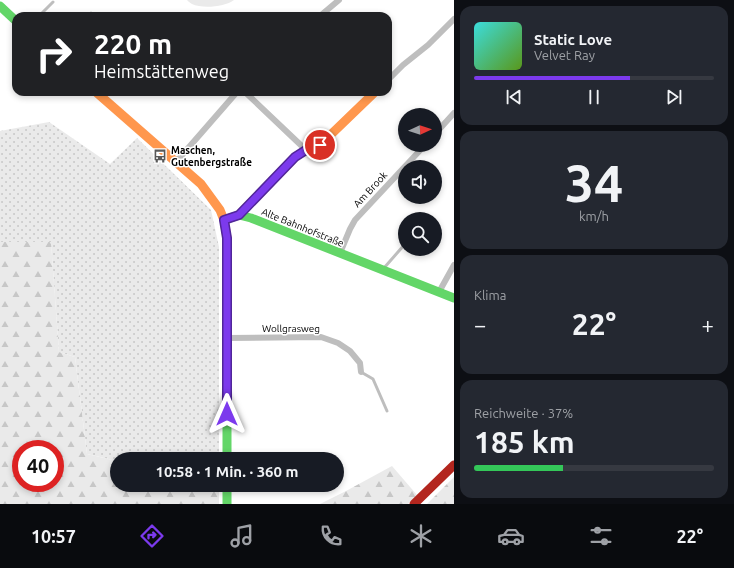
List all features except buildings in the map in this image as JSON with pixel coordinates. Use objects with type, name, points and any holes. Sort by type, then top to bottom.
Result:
[{"type":"street","points":[[325,12],[339,0]]},
{"type":"street","points":[[0,6],[12,17]]},
{"type":"street","points":[[392,76],[403,65],[428,46],[454,19]]},
{"type":"street","points":[[101,96],[201,184],[220,210],[224,220],[227,238],[227,452]]},
{"type":"street","points":[[176,162],[233,96]]},
{"type":"street","points":[[249,96],[306,150]]},
{"type":"street","points":[[224,220],[239,215],[295,157],[306,150],[313,149],[320,145],[371,96]]},
{"type":"street","points":[[442,126],[454,113]]},
{"type":"street","name":"Am Brook","points":[[340,253],[355,220],[418,152]]},
{"type":"street","name":"Alte Bahnhofstraße","points":[[239,215],[251,218],[454,298]]},
{"type":"street","points":[[440,292],[454,265]]},
{"type":"street","name":"Wollgrasweg","points":[[227,338],[321,337],[338,343],[350,351],[360,363],[362,372]]},
{"type":"street","points":[[414,504],[454,465]]},
{"type":"street","points":[[227,492],[227,504]]},
{"type":"lane","points":[[43,12],[53,2]]},
{"type":"lane","points":[[382,270],[398,252]]},
{"type":"lane","points":[[362,372],[373,379],[387,411]]},
{"type":"green space","points":[[187,0],[234,0],[219,6],[207,7],[196,6]]},
{"type":"green space","points":[[49,122],[110,164],[137,138],[211,210],[219,247],[219,452],[110,452],[110,459],[87,454],[75,357],[59,352],[51,243],[0,242],[0,131]]},
{"type":"green space","points":[[0,242],[51,242],[59,352],[75,357],[87,454],[110,459],[110,492],[219,492],[219,504],[0,504]]},
{"type":"green space","points":[[392,466],[417,495],[408,504],[320,504]]},
{"type":"green space","points":[[454,477],[454,504],[427,504]]},
{"type":"traffic: fast","points":[[0,6],[12,17]]},
{"type":"traffic: fast","points":[[224,220],[239,215],[251,218],[454,298]]},
{"type":"traffic: fast","points":[[227,323],[227,452]]},
{"type":"traffic: fast","points":[[227,492],[227,504]]},
{"type":"traffic: slow","points":[[101,96],[201,184],[220,210],[224,220],[227,238],[227,323]]},
{"type":"traffic: slow","points":[[239,215],[295,157],[306,150],[313,149],[320,145],[371,96]]},
{"type":"traffic: jam","points":[[414,504],[454,465]]},
{"type":"place","name":"Maschen, Gutenbergstraße","points":[[160,156]]},
{"type":"route","points":[[227,414],[227,238],[224,220],[239,215],[295,157],[306,150],[313,149],[320,145]]}]
